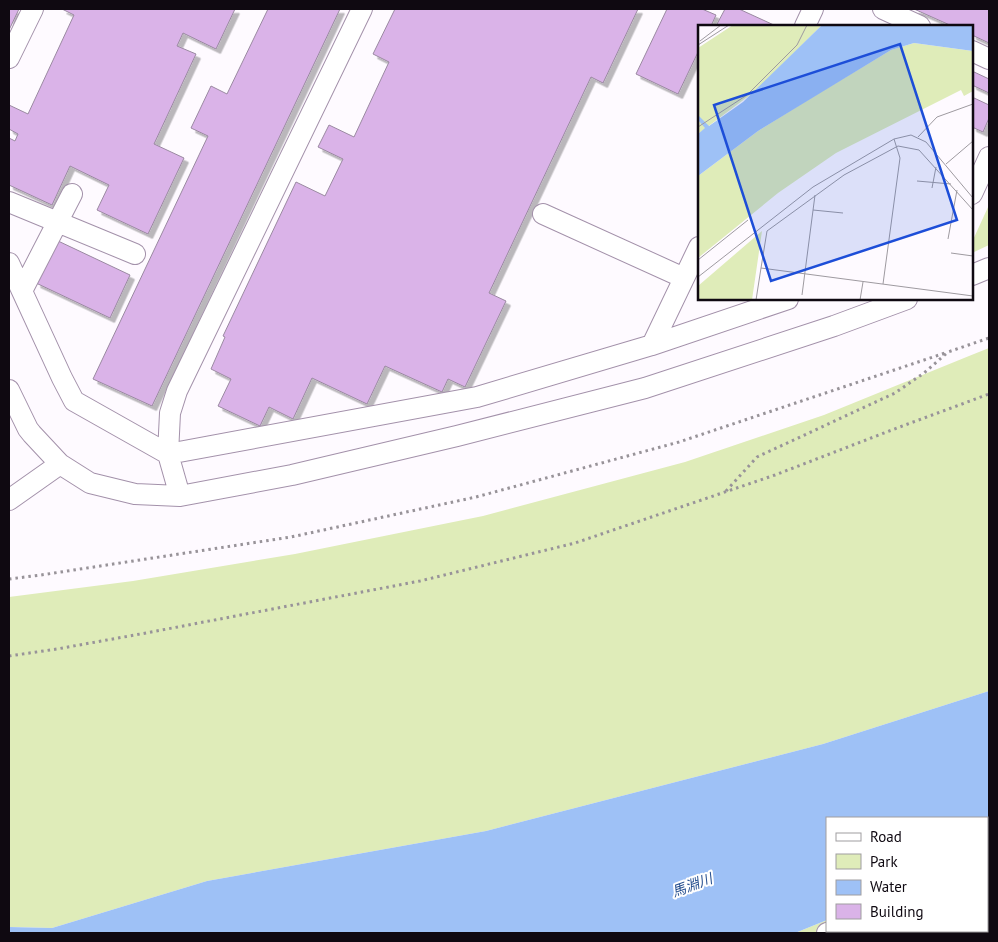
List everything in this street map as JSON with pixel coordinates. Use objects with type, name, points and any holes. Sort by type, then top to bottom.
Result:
[{"type":"street","points":[[9,58],[33,9]]},
{"type":"street","points":[[180,496],[168,454],[170,413],[177,391],[362,9]]},
{"type":"street","points":[[805,25],[813,9]]},
{"type":"street","points":[[883,9],[918,25]]},
{"type":"street","points":[[973,51],[989,59]]},
{"type":"street","points":[[973,192],[989,158]]},
{"type":"street","points":[[22,291],[72,194]]},
{"type":"street","points":[[9,202],[136,254]]},
{"type":"street","points":[[543,214],[684,278]]},
{"type":"street","points":[[652,345],[698,249]]},
{"type":"street","points":[[9,263],[74,401],[168,454],[477,397],[652,345],[785,300]]},
{"type":"street","points":[[973,275],[989,268]]},
{"type":"street","points":[[9,390],[28,429],[60,464],[90,483],[135,494],[180,496],[292,475],[370,457],[645,388],[834,326],[904,300]]},
{"type":"street","points":[[9,500],[60,464]]},
{"type":"path","points":[[9,579],[291,537],[476,497],[679,442],[989,338]]},
{"type":"path","points":[[726,492],[757,457],[895,393],[948,352]]},
{"type":"path","points":[[9,656],[57,649],[420,581],[575,543],[774,475],[989,394]]},
{"type":"green space","points":[[989,205],[989,245],[973,253],[973,240]]},
{"type":"green space","points":[[989,348],[989,691],[823,744],[486,831],[207,881],[52,928],[9,927],[9,597],[133,581],[295,554],[483,516],[685,462],[824,415]]},
{"type":"green space","points":[[988,868],[989,933],[795,933],[826,920],[826,932],[988,932]]},
{"type":"water","name":"馬淵川","points":[[989,691],[989,868],[988,817],[826,817],[826,920],[795,933],[9,933],[9,927],[52,928],[207,881],[486,831],[823,744]]},
{"type":"building","points":[[9,9],[19,9],[9,30]]},
{"type":"building","points":[[62,9],[235,9],[216,49],[183,33],[177,46],[196,54],[154,144],[184,158],[148,234],[97,210],[109,185],[70,166],[52,205],[9,185],[9,138],[15,141],[18,134],[9,129],[9,105],[28,114],[74,15]]},
{"type":"building","points":[[268,9],[340,9],[152,406],[93,379],[208,136],[191,128],[211,86],[227,94]]},
{"type":"building","points":[[395,9],[638,9],[603,83],[591,77],[489,293],[506,301],[465,387],[448,379],[442,392],[385,366],[367,404],[312,378],[293,419],[269,407],[260,426],[218,406],[231,379],[211,369],[225,337],[223,336],[296,182],[325,196],[343,159],[318,147],[329,125],[354,137],[389,62],[373,54]]},
{"type":"building","points":[[667,9],[702,9],[716,15],[711,25],[698,25],[698,52],[678,94],[636,74]]},
{"type":"building","points":[[725,9],[739,9],[774,25],[717,25]]},
{"type":"building","points":[[914,9],[989,9],[989,43],[973,35],[973,25],[950,25]]},
{"type":"building","points":[[973,71],[989,79],[989,93],[973,85]]},
{"type":"building","points":[[973,97],[989,105],[989,118],[983,132],[973,127]]},
{"type":"building","points":[[56,240],[130,275],[110,318],[36,283]]}]
